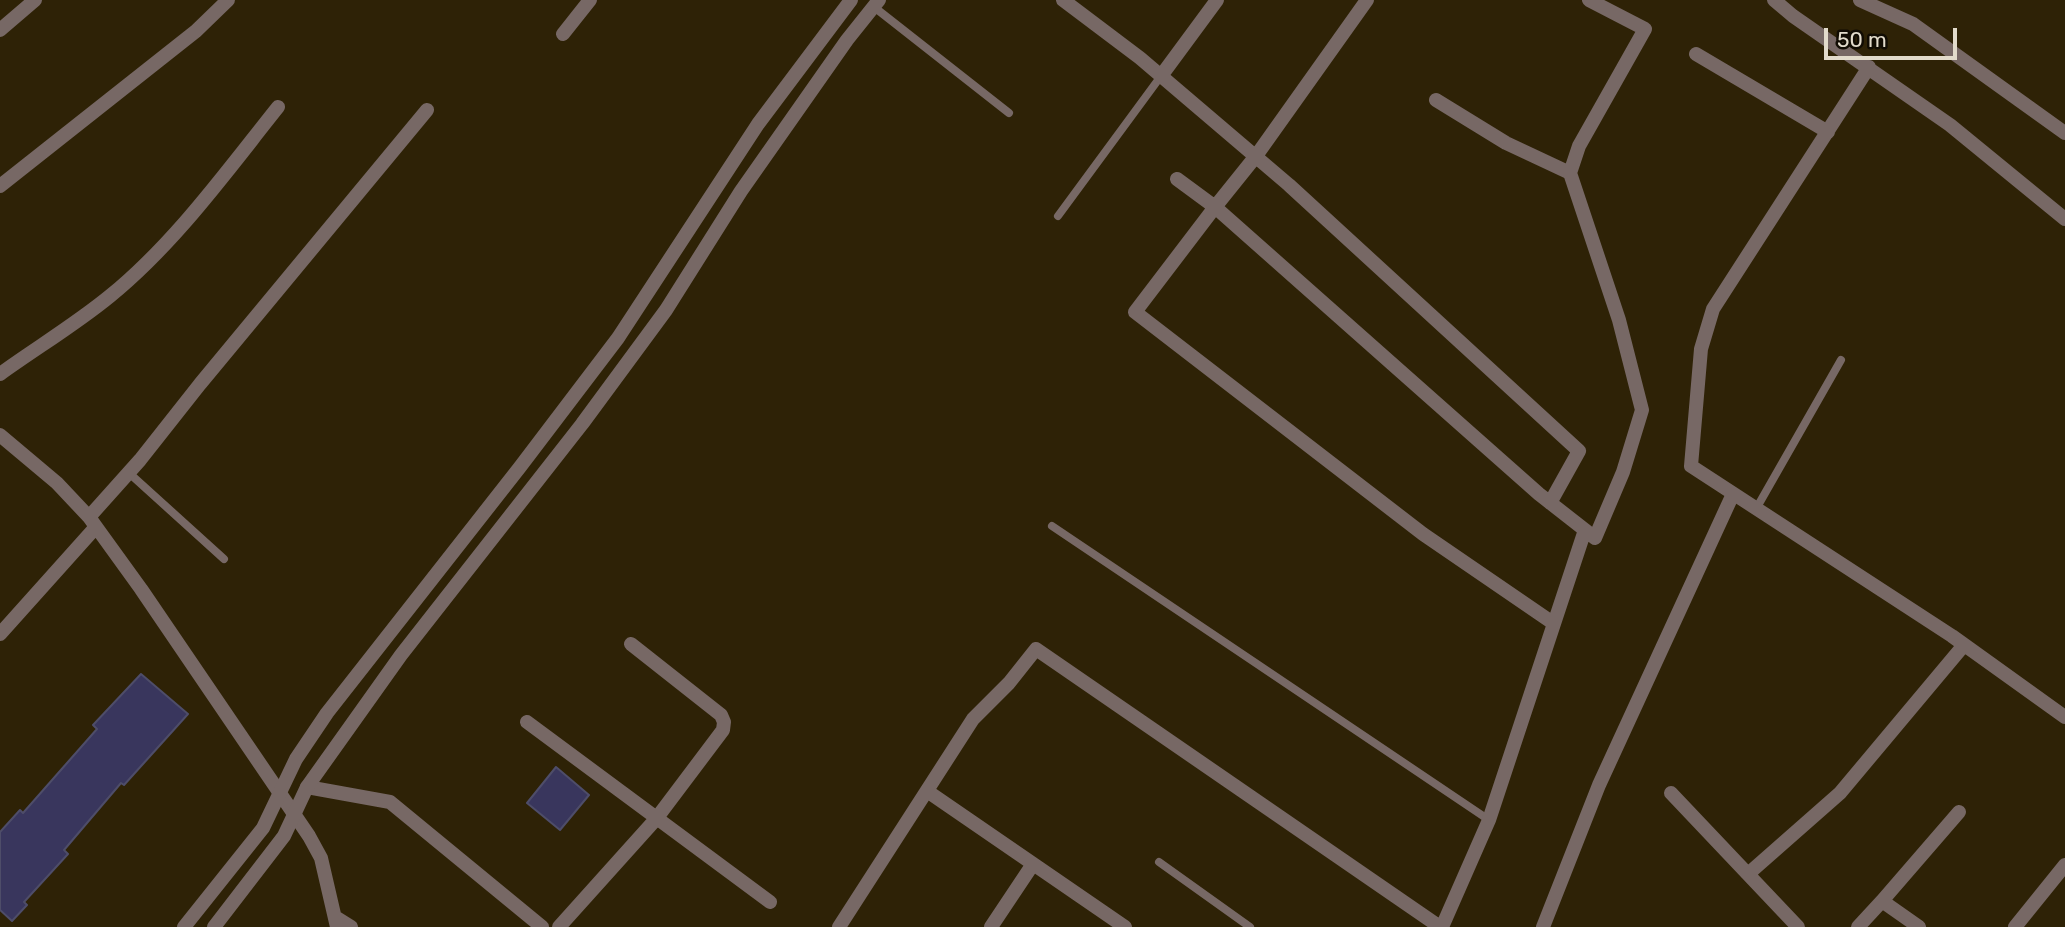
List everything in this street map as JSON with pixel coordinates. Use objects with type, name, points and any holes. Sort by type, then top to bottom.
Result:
[{"type":"street","points":[[0,30],[35,0]]},
{"type":"street","points":[[0,186],[196,31],[228,0]]},
{"type":"street","points":[[563,34],[590,0]]},
{"type":"street","points":[[184,927],[263,828],[296,759],[327,713],[618,338],[758,124],[850,0]]},
{"type":"street","points":[[1063,0],[1161,76],[1256,156],[1579,451],[1550,503]]},
{"type":"street","points":[[1161,76],[1217,0]]},
{"type":"street","points":[[1367,0],[1256,156],[1135,312],[1423,534],[1553,623]]},
{"type":"street","points":[[1177,179],[1214,207],[1453,419],[1595,538],[1623,472],[1642,410],[1619,320],[1570,173],[1579,146],[1645,29],[1589,0]]},
{"type":"street","points":[[1774,0],[1950,125],[2065,219]]},
{"type":"street","points":[[1860,0],[1913,24],[2065,133]]},
{"type":"street","points":[[214,927],[284,836],[307,787],[401,655],[600,400],[666,310],[749,180],[876,3]]},
{"type":"street","points":[[1696,54],[1828,132]]},
{"type":"street","points":[[1869,68],[1713,309],[1701,349],[1691,466],[1964,645],[2065,717]]},
{"type":"street","points":[[1436,100],[1506,143],[1570,173]]},
{"type":"street","points":[[0,374],[109,297],[135,274],[192,212],[278,107]]},
{"type":"street","points":[[0,634],[92,523],[128,473],[426,110]]},
{"type":"street","points":[[581,386],[600,400]]},
{"type":"street","points":[[0,435],[57,483],[92,523],[141,589],[294,813],[321,859],[336,922],[351,927]]},
{"type":"street","points":[[1543,927],[1599,785],[1733,494]]},
{"type":"street","points":[[839,927],[973,719],[1009,683],[1036,649],[1441,927],[1489,820],[1586,530]]},
{"type":"street","points":[[559,927],[656,819],[723,730],[721,715],[631,644]]},
{"type":"street","points":[[1748,874],[1840,793],[1964,645]]},
{"type":"street","points":[[527,722],[770,902]]},
{"type":"street","points":[[307,787],[390,802],[542,927]]},
{"type":"street","points":[[927,791],[1125,927]]},
{"type":"street","points":[[1671,793],[1798,927]]},
{"type":"street","points":[[1858,927],[1959,812]]},
{"type":"street","points":[[991,927],[1033,864]]},
{"type":"street","points":[[2015,927],[2065,865]]},
{"type":"street","points":[[1882,901],[1919,927]]},
{"type":"lane","points":[[876,3],[1009,113]]},
{"type":"lane","points":[[1058,216],[1161,76]]},
{"type":"lane","points":[[1756,509],[1841,360]]},
{"type":"lane","points":[[128,473],[224,559]]},
{"type":"lane","points":[[1052,526],[1489,820]]},
{"type":"lane","points":[[1159,862],[1250,927]]},
{"type":"building","points":[[141,674],[188,714],[124,785],[121,783],[64,850],[68,854],[24,902],[27,905],[12,921],[0,910],[0,832],[20,810],[23,813],[97,729],[93,725]]},
{"type":"building","points":[[556,767],[589,795],[560,830],[527,803]]}]
